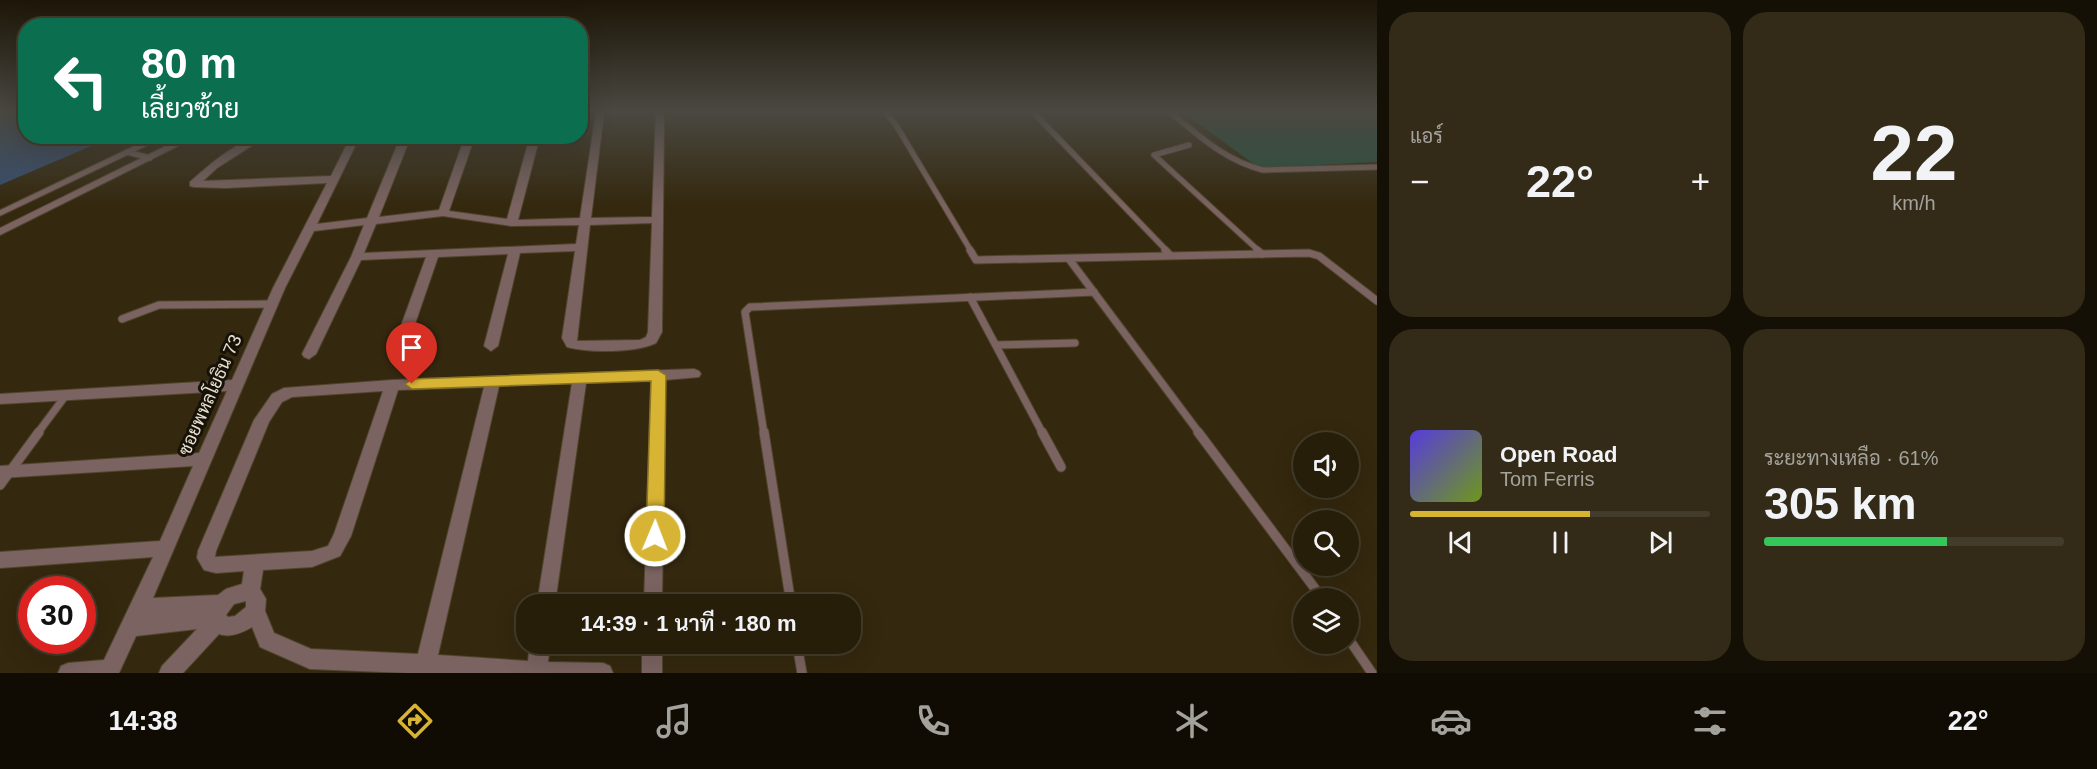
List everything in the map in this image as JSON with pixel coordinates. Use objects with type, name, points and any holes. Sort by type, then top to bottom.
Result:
[{"type":"street","points":[[596,143],[569,338],[572,344],[581,346],[642,344],[651,340],[655,332],[659,143]]},
{"type":"street","points":[[0,232],[178,144]]},
{"type":"street","points":[[250,144],[213,166],[194,184],[225,185],[335,179]]},
{"type":"street","name":"ซอยพหลโยธิน 73","points":[[109,671],[140,607],[272,304],[352,144]]},
{"type":"street","points":[[309,354],[357,257],[403,144]]},
{"type":"street","points":[[443,213],[467,144]]},
{"type":"street","points":[[511,223],[533,144]]},
{"type":"street","points":[[310,228],[443,213],[511,223],[656,220]]},
{"type":"street","points":[[357,257],[434,252],[581,248]]},
{"type":"street","points":[[491,346],[515,249]]},
{"type":"street","points":[[398,356],[434,252]]},
{"type":"street","points":[[392,385],[342,536],[334,551],[312,559],[210,564],[206,558],[207,551],[268,408],[277,398],[289,392],[392,385],[580,376],[694,374]]},
{"type":"street","points":[[653,594],[658,375]]},
{"type":"street","points":[[547,594],[580,376]]},
{"type":"street","points":[[424,668],[494,381]]},
{"type":"street","points":[[0,399],[235,385]]},
{"type":"street","points":[[3,476],[203,459]]},
{"type":"street","points":[[0,560],[165,548]]},
{"type":"street","points":[[218,614],[224,627],[235,626],[246,621],[252,602],[255,563]]},
{"type":"street","points":[[169,673],[236,593],[252,602],[267,640],[307,666],[603,673]]},
{"type":"street","points":[[140,607],[218,614]]},
{"type":"street","points":[[131,627],[218,614]]},
{"type":"street","points":[[536,672],[539,654]]},
{"type":"street","points":[[652,654],[652,673]]},
{"type":"street","points":[[68,673],[109,671]]},
{"type":"lane","points":[[907,143],[976,260],[1301,252],[1319,256],[1377,301]]},
{"type":"lane","points":[[1063,143],[1170,255]]},
{"type":"lane","points":[[1212,143],[1239,164],[1263,170],[1377,167]]},
{"type":"lane","points":[[0,213],[145,144]]},
{"type":"lane","points":[[1189,145],[1154,155],[1262,254]]},
{"type":"lane","points":[[127,153],[150,158]]},
{"type":"lane","points":[[1069,259],[1315,588]]},
{"type":"lane","points":[[789,594],[745,312],[750,307],[1094,292]]},
{"type":"lane","points":[[970,297],[1060,467]]},
{"type":"lane","points":[[122,320],[159,305],[272,304]]},
{"type":"lane","points":[[996,345],[1075,343]]},
{"type":"lane","points":[[3,476],[66,395]]},
{"type":"lane","points":[[799,654],[802,673]]},
{"type":"lane","points":[[1359,654],[1372,673]]},
{"type":"green space","points":[[1226,143],[1377,143],[1377,162],[1259,168]]},
{"type":"water","points":[[0,143],[96,144],[0,185]]},
{"type":"route","points":[[412,384],[580,376],[658,375],[655,536]]}]
